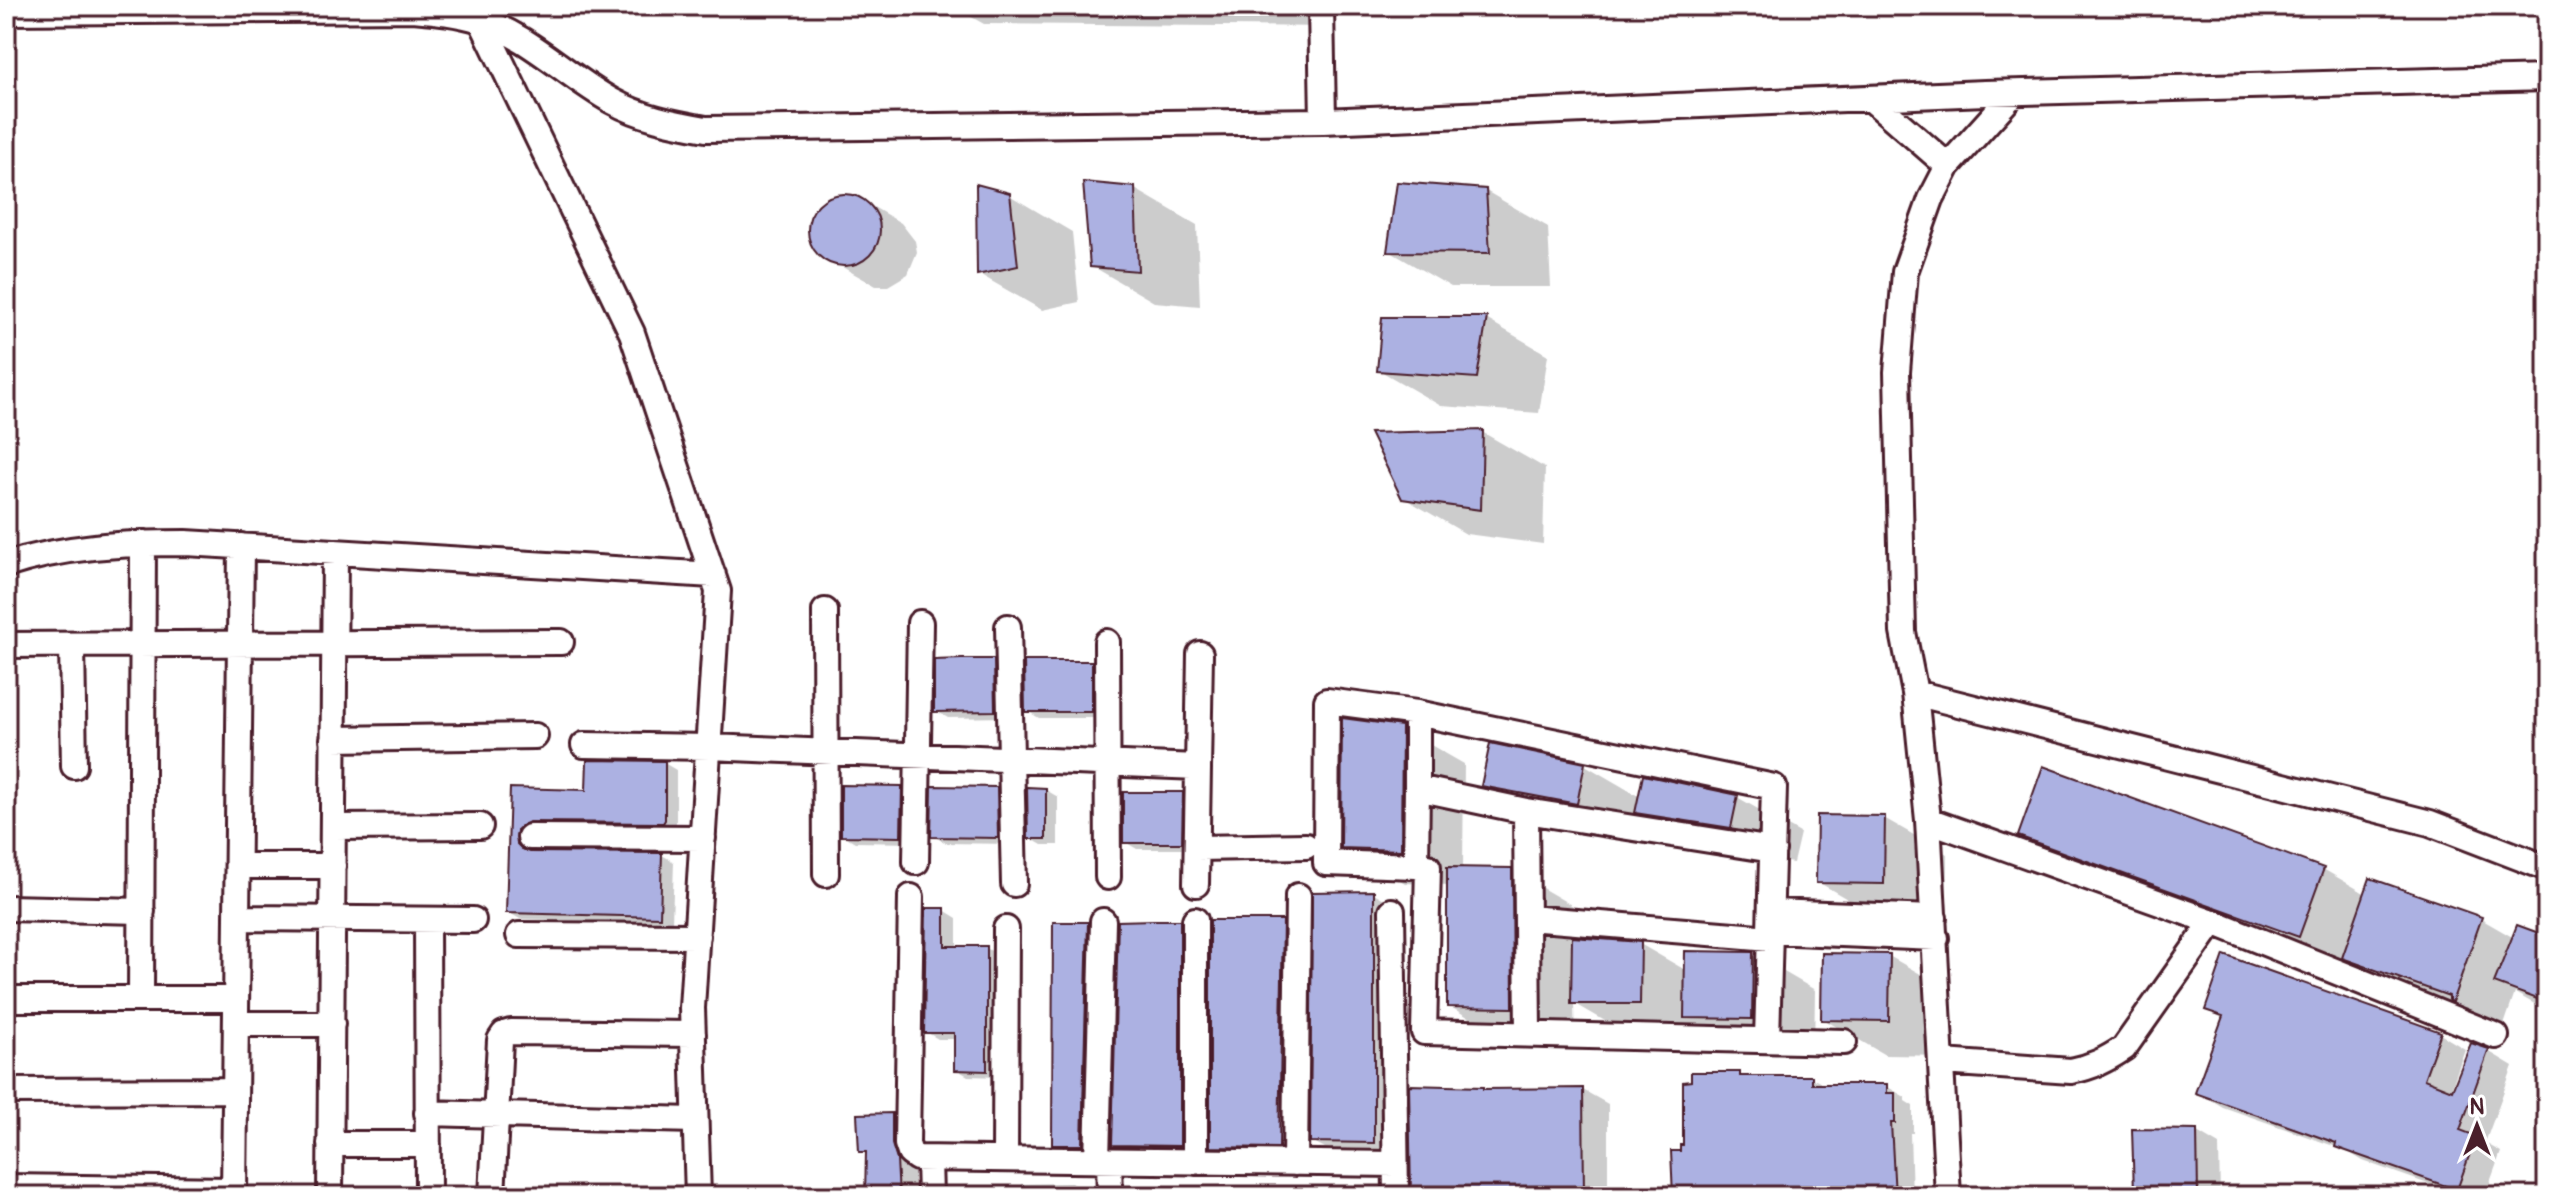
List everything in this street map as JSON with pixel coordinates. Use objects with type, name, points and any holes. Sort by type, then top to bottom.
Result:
[{"type":"street","points":[[1321,6],[1323,121]]},
{"type":"street","points":[[6,12],[413,9],[478,13],[612,101],[654,120],[706,129],[1323,121],[1870,98],[2547,78]]},
{"type":"street","points":[[478,13],[632,333],[718,591],[693,1034],[698,1196]]},
{"type":"street","points":[[1948,1196],[1928,820],[1915,693],[1903,632],[1897,372],[1905,272],[1931,199],[1948,166],[2014,93]]},
{"type":"street","points":[[1870,98],[1948,166]]},
{"type":"street","points":[[6,565],[109,544],[143,543],[241,546],[713,575]]},
{"type":"street","points":[[141,999],[143,543]]},
{"type":"street","points":[[6,1187],[234,1193],[241,546]]},
{"type":"street","points":[[330,1196],[335,552]]},
{"type":"street","points":[[825,611],[826,874]]},
{"type":"street","points":[[916,862],[920,623]]},
{"type":"street","points":[[1008,627],[1014,884]]},
{"type":"street","points":[[6,645],[561,642]]},
{"type":"street","points":[[1107,642],[1108,877]]},
{"type":"street","points":[[72,645],[74,766]]},
{"type":"street","points":[[1196,884],[1200,654]]},
{"type":"street","points":[[1915,693],[2430,823],[2547,868]]},
{"type":"street","points":[[1767,1039],[1774,787],[1417,713],[1327,701],[1326,863],[1428,867],[1424,1032],[1844,1042]]},
{"type":"street","points":[[1416,866],[1417,713]]},
{"type":"street","points":[[333,739],[535,736]]},
{"type":"street","points":[[584,745],[709,747],[1198,767]]},
{"type":"street","points":[[1417,788],[1526,811],[1773,850]]},
{"type":"street","points":[[1526,811],[1528,1034]]},
{"type":"street","points":[[1928,820],[2213,922],[2496,1036]]},
{"type":"street","points":[[333,827],[480,826]]},
{"type":"street","points":[[530,837],[703,838]]},
{"type":"street","points":[[1197,848],[1306,846]]},
{"type":"street","points":[[238,866],[333,866]]},
{"type":"street","points":[[1295,1163],[1298,896]]},
{"type":"street","points":[[911,897],[907,1144],[910,1153],[917,1158],[1395,1164]]},
{"type":"street","points":[[6,908],[142,911]]},
{"type":"street","points":[[1392,911],[1396,1196]]},
{"type":"street","points":[[237,918],[473,920]]},
{"type":"street","points":[[1528,918],[1770,927],[1871,925],[1935,928]]},
{"type":"street","points":[[427,920],[428,1196]]},
{"type":"street","points":[[1195,920],[1195,1162]]},
{"type":"street","points":[[1103,921],[1103,1161],[1110,1196]]},
{"type":"street","points":[[1943,1062],[2071,1071],[2090,1068],[2106,1060],[2124,1048],[2213,922]]},
{"type":"street","points":[[1005,1158],[1006,929]]},
{"type":"street","points":[[519,935],[697,936]]},
{"type":"street","points":[[6,999],[236,999]]},
{"type":"street","points":[[236,1024],[332,1024]]},
{"type":"street","points":[[492,1196],[500,1040],[504,1034],[693,1034]]},
{"type":"street","points":[[6,1091],[235,1090]]},
{"type":"street","points":[[427,1113],[695,1120]]},
{"type":"street","points":[[330,1144],[428,1144]]},
{"type":"street","points":[[929,1160],[930,1196]]},
{"type":"building","points":[[1083,182],[1135,187],[1138,271],[1090,267]]},
{"type":"building","points":[[1397,182],[1486,189],[1490,253],[1387,252]]},
{"type":"building","points":[[976,184],[1010,193],[1018,266],[977,275]]},
{"type":"building","points":[[851,194],[870,204],[878,216],[878,244],[870,256],[858,264],[837,266],[818,256],[810,244],[808,223],[818,204],[830,196]]},
{"type":"building","points":[[1382,317],[1487,317],[1477,378],[1377,371]]},
{"type":"building","points":[[1483,430],[1481,510],[1402,499],[1370,433]]},
{"type":"building","points":[[994,659],[995,711],[934,712],[934,660]]},
{"type":"building","points":[[1024,661],[1092,661],[1092,712],[1025,712]]},
{"type":"building","points":[[1342,718],[1402,726],[1401,850],[1341,848]]},
{"type":"building","points":[[1490,743],[1585,763],[1577,804],[1481,786]]},
{"type":"building","points":[[587,760],[665,761],[663,823],[529,822],[517,830],[517,844],[530,852],[662,853],[660,917],[506,913],[510,788],[586,790]]},
{"type":"building","points":[[2043,766],[2324,868],[2299,937],[2018,836]]},
{"type":"building","points":[[1643,775],[1738,795],[1731,828],[1635,813]]},
{"type":"building","points":[[841,785],[902,786],[901,837],[841,836]]},
{"type":"building","points":[[932,786],[997,787],[998,838],[931,837]]},
{"type":"building","points":[[1027,787],[1046,788],[1046,839],[1028,839]]},
{"type":"building","points":[[1123,792],[1183,792],[1182,843],[1123,843]]},
{"type":"building","points":[[1817,815],[1885,816],[1884,884],[1816,883]]},
{"type":"building","points":[[1447,867],[1512,868],[1513,1008],[1447,1007]]},
{"type":"building","points":[[2370,878],[2482,917],[2452,1002],[2449,996],[2342,958]]},
{"type":"building","points":[[1374,891],[1374,1143],[1310,1142],[1312,892]]},
{"type":"building","points":[[926,908],[945,908],[945,946],[987,946],[987,1071],[954,1070],[954,1033],[924,1033]]},
{"type":"building","points":[[1180,920],[1180,1146],[1112,1145],[1118,921]]},
{"type":"building","points":[[1210,920],[1283,920],[1279,1148],[1210,1147]]},
{"type":"building","points":[[1053,922],[1088,922],[1082,1145],[1052,1145]]},
{"type":"building","points":[[2517,925],[2547,936],[2547,983],[2540,1000],[2494,983]]},
{"type":"building","points":[[1572,937],[1641,942],[1640,1004],[1571,1004]]},
{"type":"building","points":[[1685,951],[1753,952],[1752,1019],[1684,1018]]},
{"type":"building","points":[[1822,953],[1890,954],[1889,1021],[1821,1020]]},
{"type":"building","points":[[2224,955],[2441,1032],[2424,1079],[2452,1090],[2471,1043],[2489,1049],[2460,1130],[2476,1136],[2457,1190],[2195,1093],[2223,1016],[2205,1010]]},
{"type":"building","points":[[1691,1072],[1812,1076],[1812,1084],[1887,1084],[1887,1093],[1895,1093],[1895,1123],[1891,1123],[1895,1196],[1673,1196],[1671,1151],[1680,1151],[1680,1145],[1683,1145],[1683,1082],[1691,1081]]},
{"type":"building","points":[[1409,1085],[1483,1089],[1583,1088],[1584,1196],[1411,1196]]},
{"type":"building","points":[[892,1113],[892,1144],[897,1160],[899,1196],[865,1196],[866,1152],[859,1152],[857,1114]]},
{"type":"building","points":[[2132,1129],[2197,1130],[2198,1195],[2134,1193]]}]
